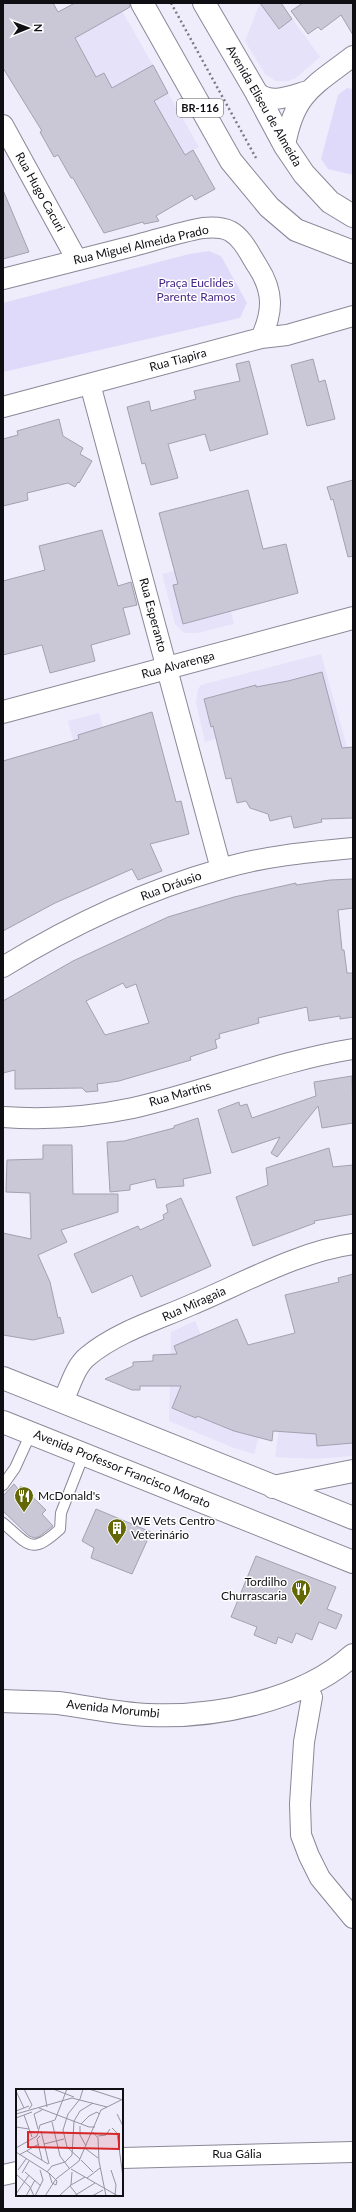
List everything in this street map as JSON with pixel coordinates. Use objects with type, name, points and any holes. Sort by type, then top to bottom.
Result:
[{"type":"main road","name":"BR-116","points":[[142,3],[231,161],[269,207],[296,230],[353,252]]},
{"type":"main road","name":"Avenida Eliseu de Almeida","points":[[204,3],[256,92],[285,146],[304,174],[330,202],[353,216]]},
{"type":"main road","name":"Rua Alvarenga","points":[[3,712],[353,618]]},
{"type":"main road","points":[[3,1378],[353,1518]]},
{"type":"main road","name":"Avenida Professor Francisco Morato","points":[[3,1422],[353,1562]]},
{"type":"main road","points":[[273,1486],[353,1472]]},
{"type":"main road","name":"Avenida Morumbi","points":[[3,1701],[56,1703],[148,1715],[192,1714],[246,1705],[283,1696],[325,1677],[353,1655]]},
{"type":"street","points":[[285,146],[290,118],[301,99],[308,91],[353,56]]},
{"type":"street","points":[[256,92],[261,96],[274,100],[308,91]]},
{"type":"street","name":"Rua Hugo Cacuri","points":[[3,125],[76,260]]},
{"type":"street","name":"Rua Miguel Almeida Prado","points":[[3,279],[204,228],[218,228],[230,231],[240,238],[262,273],[267,287],[270,306],[269,320],[261,338]]},
{"type":"street","name":"Rua Tiapira","points":[[3,407],[261,338],[287,335],[353,316]]},
{"type":"street","name":"Rua Esperanto","points":[[90,384],[168,668],[221,869]]},
{"type":"street","name":"Rua Dráusio","points":[[3,967],[80,922],[154,892],[221,869],[262,859],[353,848]]},
{"type":"street","name":"Rua Martins","points":[[3,1116],[38,1120],[132,1108],[329,1053],[353,1049]]},
{"type":"street","name":"Rua Miragaia","points":[[63,1401],[76,1371],[86,1357],[133,1330],[313,1253],[337,1246],[353,1244]]},
{"type":"street","points":[[307,1721],[323,1700],[325,1677]]},
{"type":"street","points":[[306,1686],[312,1697],[307,1721],[300,1804],[302,1835],[309,1856],[320,1878],[353,1918]]},
{"type":"street","name":"Rua Gália","points":[[123,2158],[353,2152]]},
{"type":"street","points":[[3,2175],[16,2172]]},
{"type":"lane","points":[[3,1485],[15,1468],[31,1433]]},
{"type":"lane","points":[[3,1523],[28,1544],[37,1546],[44,1543],[60,1529],[61,1513],[84,1454]]},
{"type":"path","points":[[171,3],[259,162]]},
{"type":"shaded area","points":[[260,3],[281,3],[320,57],[296,78],[288,81],[276,81],[265,74],[245,41]]},
{"type":"shaded area","points":[[122,11],[153,65],[91,100],[61,46]]},
{"type":"shaded area","points":[[168,93],[199,147],[138,182],[127,116]]},
{"type":"shaded area","points":[[218,560],[234,624],[197,633],[184,633],[175,624],[162,574]]},
{"type":"shaded area","points":[[321,654],[347,747],[279,755],[272,724],[205,742],[196,703],[198,689],[201,685]]},
{"type":"shaded area","points":[[99,713],[120,795],[91,808],[68,721]]},
{"type":"shaded area","points":[[195,1321],[219,1375],[278,1369],[254,1454],[234,1448],[169,1421],[171,1332]]},
{"type":"shaded area","points":[[353,1361],[353,1456],[312,1459],[275,1457],[288,1368]]},
{"type":"green space","points":[[347,88],[353,89],[353,175],[328,169],[321,159],[338,95]]},
{"type":"green space","name":"Praça Euclides Parente Ramos","points":[[209,251],[221,256],[247,303],[240,318],[3,372],[3,303],[189,254]]},
{"type":"building","points":[[3,3],[53,3],[58,12],[75,3],[130,3],[130,7],[75,38],[96,77],[104,73],[112,88],[153,65],[168,93],[154,101],[185,155],[193,150],[215,189],[195,200],[192,195],[156,216],[159,221],[144,224],[143,222],[104,233],[73,178],[71,178],[58,155],[54,157],[40,132],[42,131],[3,68]]},
{"type":"building","points":[[260,3],[281,3],[292,19],[279,29]]},
{"type":"building","points":[[303,3],[353,3],[353,35],[341,15],[321,30],[318,27],[308,34],[291,11]]},
{"type":"building","points":[[3,190],[29,252],[3,259]]},
{"type":"building","points":[[313,359],[319,382],[325,380],[335,419],[307,426],[291,365]]},
{"type":"building","points":[[249,361],[268,434],[210,451],[205,434],[168,444],[178,478],[151,485],[145,463],[142,464],[127,407],[149,401],[151,411],[196,399],[194,391],[240,381],[236,364]]},
{"type":"building","points":[[59,419],[63,436],[83,448],[80,454],[92,461],[79,483],[78,482],[75,487],[68,483],[27,493],[28,500],[3,506],[3,439],[18,435],[17,431]]},
{"type":"building","points":[[353,480],[353,556],[348,557],[333,499],[331,500],[327,487]]},
{"type":"building","points":[[248,490],[263,549],[286,544],[298,593],[183,624],[173,585],[178,584],[159,513]]},
{"type":"building","points":[[102,530],[118,586],[131,582],[137,605],[123,608],[130,634],[91,645],[95,661],[50,673],[42,645],[3,655],[3,581],[45,570],[39,546]]},
{"type":"building","points":[[322,672],[342,748],[353,747],[353,818],[321,819],[322,822],[294,828],[291,816],[270,821],[268,814],[250,808],[246,801],[237,803],[231,778],[226,779],[213,726],[211,727],[204,699],[256,685],[256,687],[288,681]]},
{"type":"building","points":[[152,712],[176,802],[181,801],[189,834],[150,844],[162,871],[138,880],[132,869],[55,903],[3,931],[3,761],[79,739],[78,735]]},
{"type":"building","points":[[353,879],[353,908],[338,910],[342,950],[344,950],[347,973],[353,973],[353,1017],[340,1019],[340,1016],[309,1021],[307,1007],[258,1018],[259,1023],[219,1034],[220,1038],[215,1040],[217,1048],[190,1057],[191,1060],[119,1081],[97,1084],[98,1091],[86,1092],[82,1088],[15,1089],[15,1070],[3,1073],[3,1001],[73,961],[168,917],[234,897],[296,883],[296,885],[330,880]],"holes":[[[123,983],[126,988],[136,984],[149,1023],[105,1035],[86,1001]]]},
{"type":"building","points":[[352,1076],[353,1123],[322,1128],[318,1106],[277,1157],[271,1153],[280,1137],[232,1153],[218,1110],[239,1102],[240,1106],[247,1104],[252,1118],[316,1096],[314,1082]]},
{"type":"building","points":[[198,1118],[211,1173],[183,1179],[184,1186],[157,1188],[155,1179],[130,1185],[130,1190],[110,1192],[107,1142],[124,1141],[174,1128],[174,1126]]},
{"type":"building","points":[[43,1145],[72,1145],[73,1194],[118,1194],[118,1212],[61,1230],[67,1242],[38,1255],[50,1282],[58,1318],[60,1317],[64,1333],[33,1340],[3,1335],[3,1233],[31,1239],[30,1193],[6,1192],[7,1160],[43,1159]]},
{"type":"building","points":[[329,1148],[333,1167],[353,1165],[353,1214],[314,1221],[315,1223],[253,1246],[236,1197],[268,1185],[266,1168]]},
{"type":"building","points":[[181,1198],[211,1266],[141,1297],[132,1275],[92,1293],[74,1254],[138,1226],[140,1230],[164,1219],[163,1215],[168,1212],[166,1205]]},
{"type":"building","points":[[353,1274],[353,1443],[317,1446],[316,1434],[273,1431],[272,1441],[234,1431],[172,1408],[181,1386],[140,1386],[140,1390],[132,1390],[105,1379],[133,1366],[133,1362],[153,1361],[153,1355],[177,1354],[174,1346],[237,1319],[248,1345],[295,1333],[285,1295],[339,1282],[338,1278]]},
{"type":"building","name":"McDonald's","points":[[14,1484],[18,1489],[21,1486],[46,1510],[42,1514],[53,1526],[40,1536],[35,1538],[29,1536],[3,1511],[3,1496]]},
{"type":"building","name":"WE Vets Centro Veterinário","points":[[96,1509],[151,1532],[132,1574],[91,1558],[94,1548],[82,1541]]},
{"type":"building","points":[[256,1556],[336,1587],[327,1609],[342,1615],[336,1629],[319,1622],[312,1640],[296,1633],[292,1643],[278,1637],[276,1644],[254,1635],[257,1627],[231,1617]]},
{"type":"place","name":"McDonald's","points":[[24,1513]]},
{"type":"place","name":"WE Vets Centro Veterinário","points":[[117,1545]]},
{"type":"place","name":"Tordilho Churrascaria","points":[[301,1606]]}]
